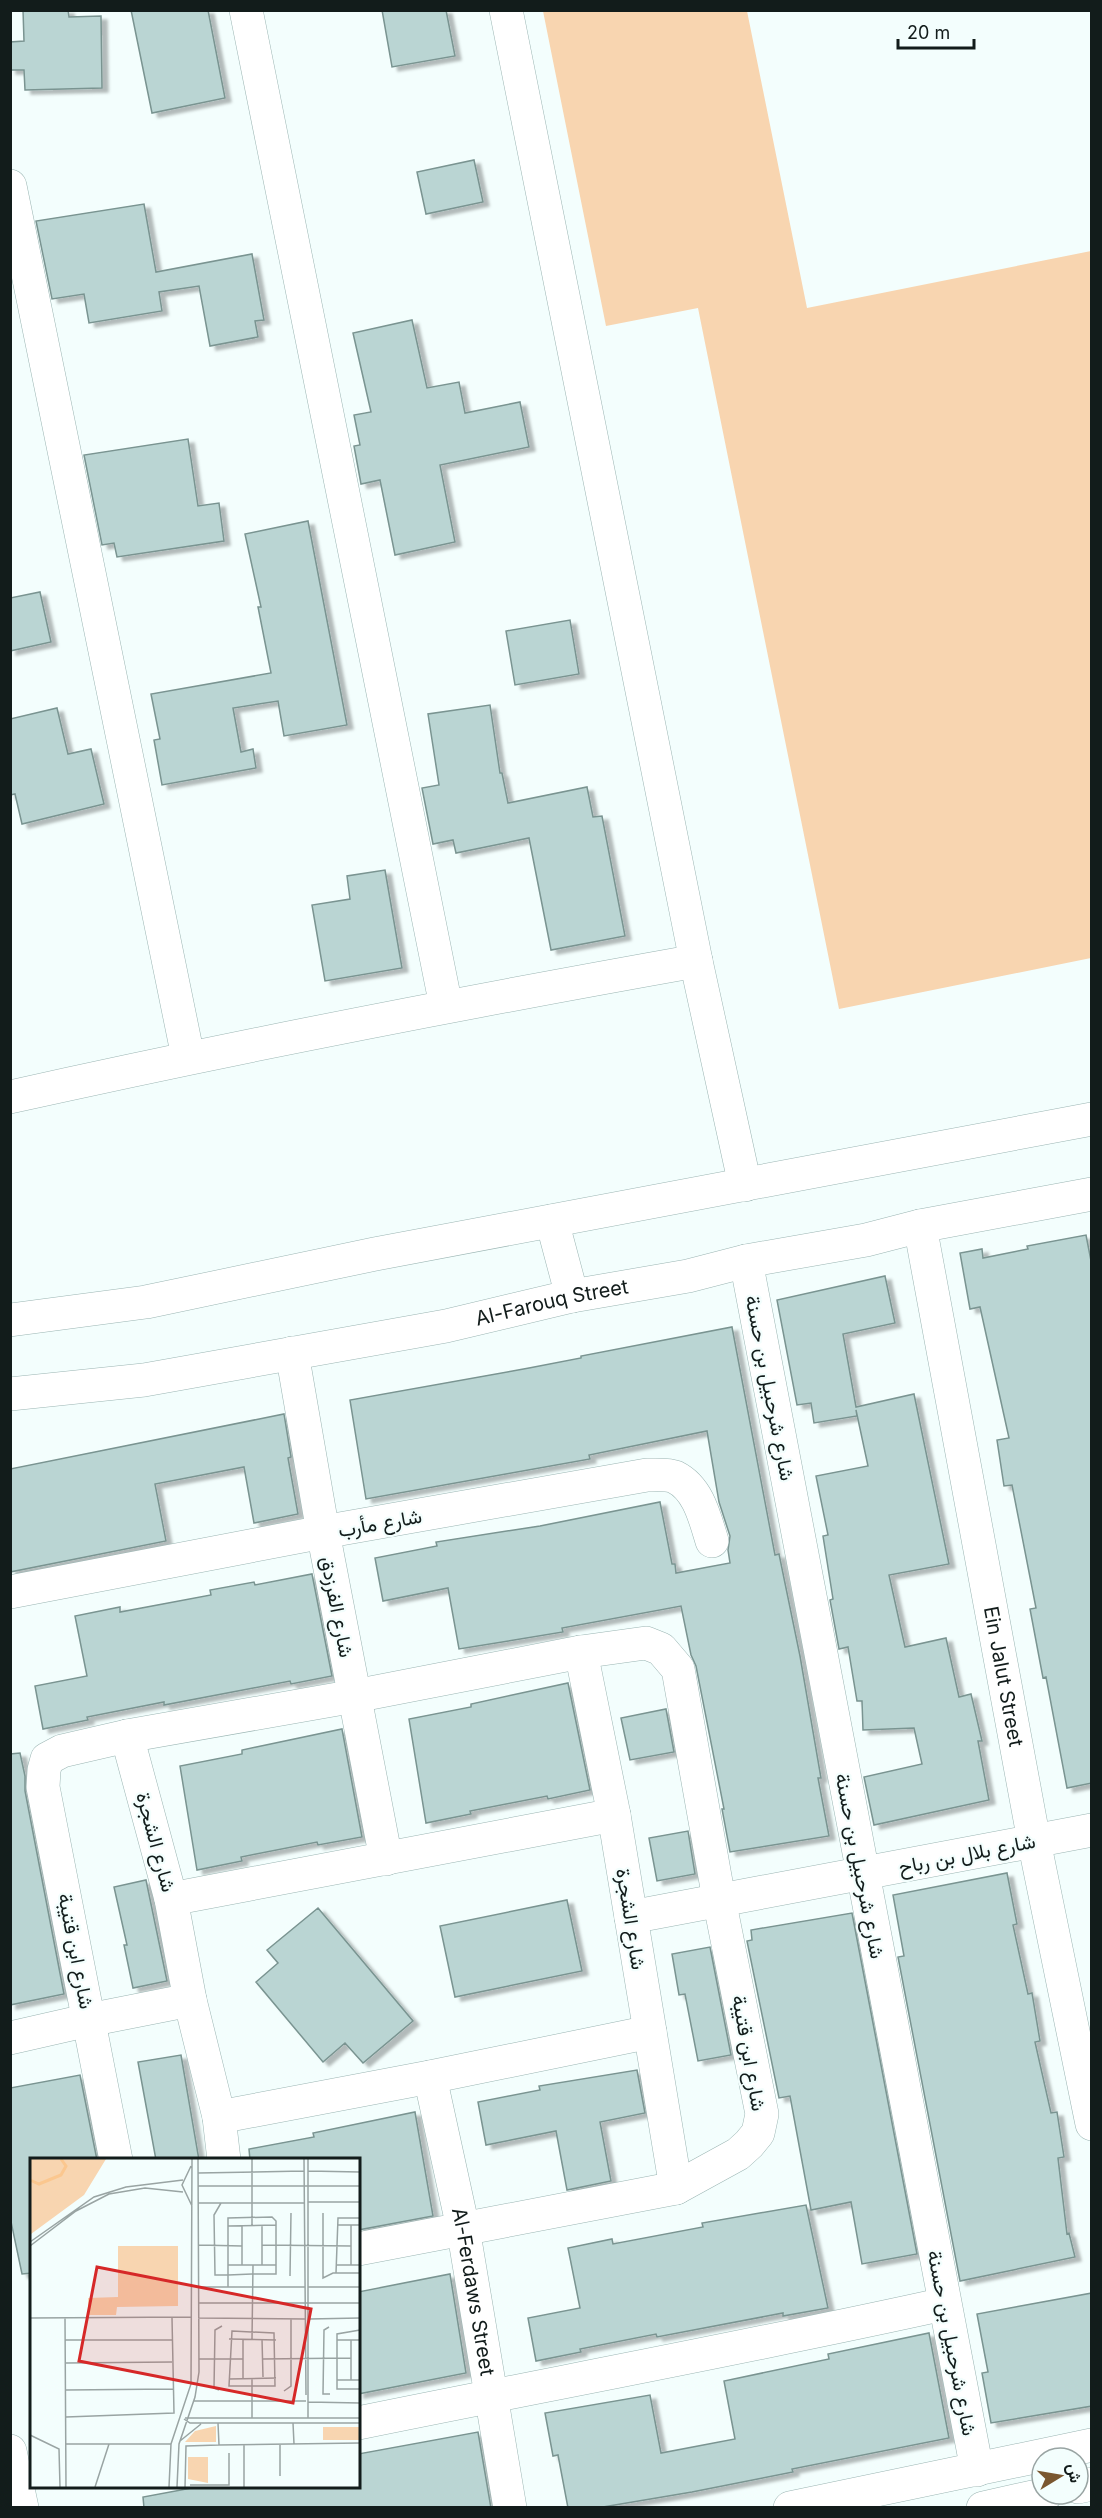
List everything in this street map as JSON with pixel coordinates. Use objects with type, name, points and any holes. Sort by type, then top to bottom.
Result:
[{"type":"street","points":[[246,10],[446,1006]]},
{"type":"street","points":[[506,10],[696,961],[745,1185]]},
{"type":"street","points":[[10,186],[188,1057]]},
{"type":"street","points":[[10,1097],[188,1057],[446,1006],[696,961]]},
{"type":"street","points":[[10,1320],[146,1302],[375,1254],[1092,1119]]},
{"type":"street","name":"Al-Farouq Street","points":[[10,1394],[144,1380],[446,1326],[572,1296],[688,1276],[746,1261],[866,1240],[920,1226],[1092,1194]]},
{"type":"street","points":[[552,1221],[572,1296]]},
{"type":"street","name":"Ein Jalut Street","points":[[920,1226],[1034,1841],[1092,2124]]},
{"type":"street","name":"شارع شرحبيل بن حسنة","points":[[746,1261],[977,2470]]},
{"type":"street","name":"شارع الفرزدق","points":[[292,1353],[323,1532],[386,1859]]},
{"type":"street","name":"شارع مأرب","points":[[10,1592],[323,1532],[647,1475],[675,1477],[690,1490],[700,1504],[712,1541]]},
{"type":"street","name":"شارع ابن قتيبة","points":[[360,2249],[676,2188],[744,2149],[758,2133],[762,2114],[719,1899],[678,1669],[661,1649],[646,1643],[580,1652]]},
{"type":"street","points":[[128,1736],[355,1696],[580,1652]]},
{"type":"street","name":"شارع الشجرة","points":[[580,1652],[614,1815],[676,2188]]},
{"type":"street","name":"شارع ابن قتيبة","points":[[116,2158],[43,1787],[47,1759],[62,1751],[128,1736]]},
{"type":"street","name":"شارع الشجرة","points":[[128,1736],[171,1899],[190,2000],[219,2117],[224,2158]]},
{"type":"street","points":[[171,1899],[614,1815]]},
{"type":"street","name":"شارع بلال بن رباح","points":[[631,1917],[1092,1830]]},
{"type":"street","points":[[10,2038],[190,2000]]},
{"type":"street","points":[[219,2117],[650,2032]]},
{"type":"street","name":"Al-Ferdaws Street","points":[[430,2077],[463,2228],[510,2508]]},
{"type":"street","points":[[360,2423],[807,2334],[944,2304]]},
{"type":"street","points":[[790,2508],[1092,2445]]},
{"type":"street","points":[[10,2451],[22,2508]]},
{"type":"street","points":[[984,2507],[1030,2497]]},
{"type":"shaded area","points":[[543,11],[747,11],[807,308],[1091,251],[1091,958],[839,1009],[698,308],[606,326]]},
{"type":"building","points":[[23,10],[68,10],[69,17],[101,16],[102,88],[25,90],[24,70],[10,70],[10,42],[24,41]]},
{"type":"building","points":[[131,10],[208,10],[225,98],[152,113]]},
{"type":"building","points":[[382,10],[446,10],[455,56],[392,67]]},
{"type":"building","points":[[474,160],[483,202],[426,214],[417,172]]},
{"type":"building","points":[[144,204],[156,272],[252,254],[264,320],[255,321],[258,337],[210,346],[199,286],[159,292],[162,311],[89,323],[84,294],[52,299],[36,221]]},
{"type":"building","points":[[412,320],[427,388],[459,382],[465,413],[520,402],[529,447],[440,465],[455,542],[395,555],[380,480],[361,484],[354,446],[360,445],[354,415],[371,412],[353,333]]},
{"type":"building","points":[[188,439],[198,506],[219,503],[224,541],[117,557],[114,543],[102,545],[84,455]]},
{"type":"building","points":[[308,521],[347,725],[284,736],[278,701],[233,708],[241,752],[253,749],[256,768],[162,785],[154,740],[160,739],[151,694],[271,673],[258,607],[261,607],[245,534]]},
{"type":"building","points":[[40,592],[51,642],[10,651],[10,598]]},
{"type":"building","points":[[570,620],[579,674],[515,685],[506,631]]},
{"type":"building","points":[[490,705],[500,773],[502,773],[508,803],[587,787],[593,817],[602,816],[625,936],[551,950],[529,838],[456,853],[453,840],[433,844],[422,788],[439,785],[428,714]]},
{"type":"building","points":[[57,708],[68,754],[91,749],[104,804],[22,824],[15,794],[10,795],[10,719]]},
{"type":"building","points":[[385,870],[402,968],[325,981],[312,905],[350,899],[347,876]]},
{"type":"building","points":[[1086,1235],[1092,1266],[1092,1783],[1067,1788],[1046,1677],[1043,1678],[1030,1609],[1036,1608],[1012,1485],[1004,1486],[997,1440],[1009,1438],[980,1307],[970,1309],[960,1253],[982,1249],[983,1258],[1028,1249],[1027,1246]]},
{"type":"building","points":[[885,1276],[895,1323],[843,1334],[856,1407],[914,1394],[949,1564],[889,1575],[905,1647],[946,1638],[959,1697],[971,1694],[982,1741],[978,1741],[989,1800],[874,1825],[864,1777],[922,1764],[914,1728],[863,1730],[862,1701],[857,1701],[848,1647],[839,1649],[830,1600],[833,1599],[823,1536],[828,1535],[816,1476],[868,1466],[856,1410],[857,1416],[814,1423],[811,1403],[797,1405],[777,1300]]},
{"type":"building","points":[[732,1327],[775,1555],[779,1554],[800,1656],[829,1836],[730,1852],[722,1809],[724,1809],[696,1666],[691,1655],[681,1606],[562,1628],[563,1632],[459,1649],[448,1588],[383,1601],[375,1558],[437,1546],[436,1542],[540,1526],[660,1502],[672,1564],[675,1564],[676,1573],[730,1563],[728,1550],[730,1536],[719,1502],[707,1431],[589,1455],[590,1459],[366,1499],[350,1400],[529,1368]]},
{"type":"building","points":[[284,1414],[291,1457],[288,1458],[298,1514],[254,1523],[244,1467],[155,1484],[166,1541],[10,1572],[10,1469]]},
{"type":"building","points":[[312,1574],[332,1676],[291,1684],[290,1681],[164,1705],[164,1702],[87,1717],[88,1720],[43,1729],[35,1686],[87,1676],[75,1616],[120,1607],[120,1612],[211,1595],[210,1590],[254,1582],[255,1585]]},
{"type":"building","points":[[568,1683],[590,1790],[470,1811],[471,1814],[426,1823],[409,1719],[471,1707],[471,1704]]},
{"type":"building","points":[[666,1709],[674,1752],[630,1760],[621,1718]]},
{"type":"building","points":[[342,1729],[362,1837],[318,1845],[317,1842],[241,1857],[242,1861],[197,1870],[180,1766],[242,1754],[242,1750]]},
{"type":"building","points":[[20,1753],[25,1776],[25,1791],[64,1994],[10,2005],[10,1754]]},
{"type":"building","points":[[688,1831],[695,1874],[657,1881],[649,1838]]},
{"type":"building","points":[[1007,1873],[1017,1924],[1013,1925],[1028,1994],[1032,1993],[1040,2041],[1035,2042],[1051,2113],[1057,2112],[1064,2157],[1058,2158],[1067,2234],[1069,2233],[1075,2257],[960,2281],[898,1957],[904,1956],[893,1895]]},
{"type":"building","points":[[146,1880],[167,1981],[133,1988],[124,1945],[127,1945],[114,1887]]},
{"type":"building","points":[[567,1900],[582,1971],[455,1997],[440,1926]]},
{"type":"building","points":[[318,1908],[413,2021],[363,2063],[345,2043],[323,2062],[256,1982],[278,1963],[267,1950]]},
{"type":"building","points":[[852,1913],[917,2254],[862,2264],[851,2202],[811,2210],[790,2096],[779,2098],[747,1941],[752,1940],[751,1930]]},
{"type":"building","points":[[710,1947],[731,2055],[698,2061],[685,1994],[679,1995],[672,1954]]},
{"type":"building","points":[[181,2055],[199,2158],[156,2158],[138,2062]]},
{"type":"building","points":[[637,2070],[645,2113],[600,2122],[611,2181],[567,2190],[556,2131],[486,2145],[478,2102],[540,2090],[539,2086]]},
{"type":"building","points":[[80,2075],[97,2158],[30,2158],[30,2273],[22,2274],[10,2217],[10,2088]]},
{"type":"building","points":[[415,2112],[433,2216],[360,2230],[360,2158],[250,2158],[249,2149],[314,2137],[313,2133]]},
{"type":"building","points":[[806,2205],[828,2308],[783,2316],[783,2313],[657,2337],[656,2334],[580,2349],[581,2352],[536,2361],[528,2318],[580,2308],[568,2248],[612,2239],[613,2244],[703,2227],[702,2223]]},
{"type":"building","points":[[450,2274],[466,2373],[360,2394],[360,2292]]},
{"type":"building","points":[[1092,2293],[1092,2406],[991,2423],[982,2373],[988,2372],[977,2314]]},
{"type":"building","points":[[929,2333],[949,2438],[792,2469],[793,2472],[692,2492],[597,2508],[568,2508],[558,2455],[553,2456],[545,2413],[650,2395],[661,2453],[735,2439],[724,2381],[829,2359],[828,2354]]},
{"type":"building","points":[[478,2432],[491,2508],[144,2508],[143,2497],[192,2488],[360,2488],[360,2454]]}]
